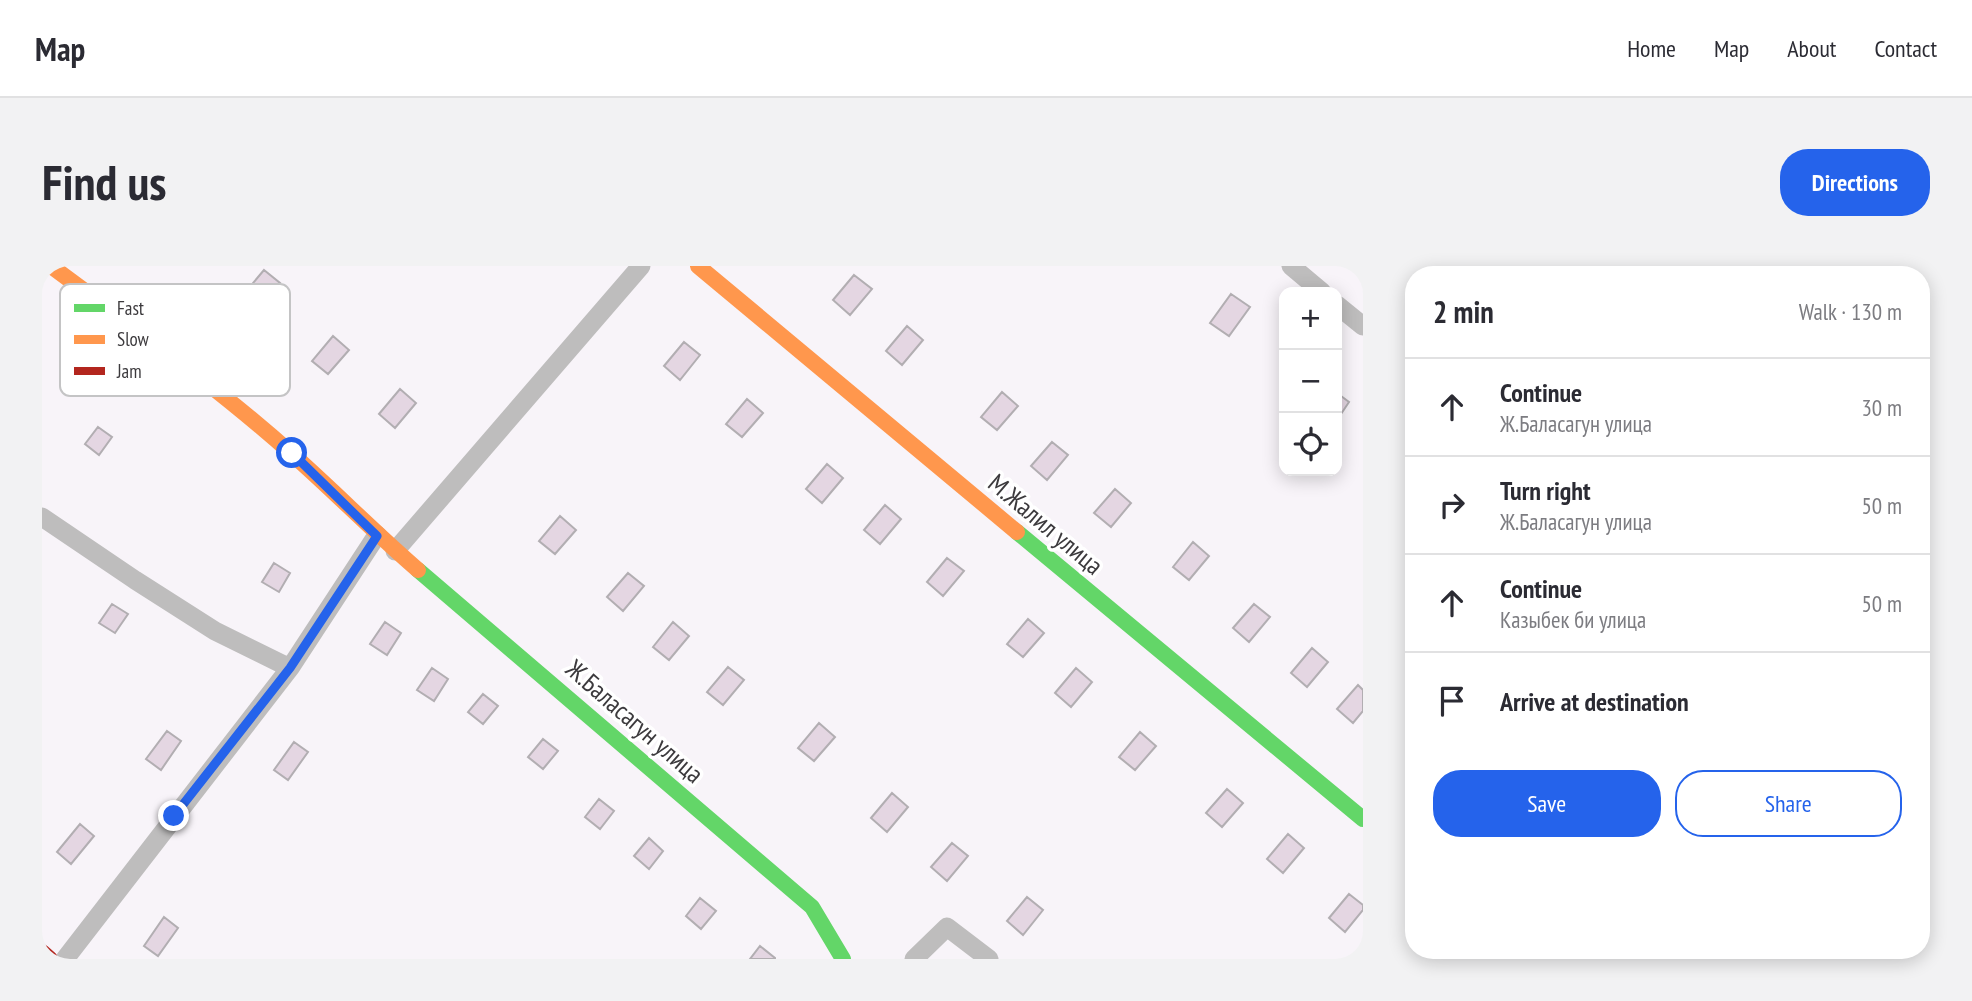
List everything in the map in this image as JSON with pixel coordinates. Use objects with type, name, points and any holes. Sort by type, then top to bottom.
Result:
[{"type":"street","name":"Ж.Баласагун улица","points":[[51,266],[75,284]]},
{"type":"street","points":[[395,551],[641,266]]},
{"type":"street","name":"М.Жалил улица","points":[[698,266],[1363,819]]},
{"type":"street","points":[[1291,266],[1316,287]]},
{"type":"street","points":[[1342,308],[1363,326]]},
{"type":"street","name":"Ж.Баласагун улица","points":[[223,396],[292,453],[377,536],[812,907],[844,959]]},
{"type":"street","points":[[42,517],[215,631],[290,668]]},
{"type":"street","points":[[65,959],[290,668],[377,536]]},
{"type":"street","points":[[914,959],[947,927],[989,959]]},
{"type":"street","points":[[42,952],[50,959]]},
{"type":"building","points":[[264,270],[280,283],[279,284],[252,284]]},
{"type":"building","points":[[854,275],[872,289],[850,315],[833,300]]},
{"type":"building","points":[[1231,294],[1250,307],[1229,336],[1210,323]]},
{"type":"building","points":[[907,326],[923,340],[902,365],[886,351]]},
{"type":"building","points":[[333,336],[349,350],[328,374],[312,361]]},
{"type":"building","points":[[684,342],[700,355],[680,380],[664,366]]},
{"type":"building","points":[[400,389],[416,403],[395,428],[379,414]]},
{"type":"building","points":[[1002,392],[1018,406],[997,430],[981,417]]},
{"type":"building","points":[[1342,397],[1349,402],[1342,412]]},
{"type":"building","points":[[747,399],[763,413],[742,437],[726,424]]},
{"type":"building","points":[[98,427],[112,437],[99,455],[85,444]]},
{"type":"building","points":[[1052,442],[1068,455],[1047,480],[1031,466]]},
{"type":"building","points":[[827,464],[843,478],[822,503],[806,489]]},
{"type":"building","points":[[1115,489],[1131,503],[1111,527],[1094,513]]},
{"type":"building","points":[[885,505],[901,519],[880,544],[864,530]]},
{"type":"building","points":[[560,516],[576,530],[555,554],[539,541]]},
{"type":"building","points":[[1193,542],[1209,556],[1189,580],[1173,567]]},
{"type":"building","points":[[947,558],[964,571],[943,596],[927,582]]},
{"type":"building","points":[[274,563],[290,573],[279,592],[262,582]]},
{"type":"building","points":[[628,573],[644,586],[623,611],[607,597]]},
{"type":"building","points":[[112,604],[128,614],[115,633],[99,623]]},
{"type":"building","points":[[1254,604],[1270,617],[1249,642],[1233,628]]},
{"type":"building","points":[[1028,619],[1044,633],[1023,657],[1007,644]]},
{"type":"building","points":[[385,622],[401,633],[387,655],[370,644]]},
{"type":"building","points":[[673,622],[689,636],[669,660],[653,647]]},
{"type":"building","points":[[1312,648],[1328,662],[1307,687],[1291,673]]},
{"type":"building","points":[[728,667],[744,680],[723,705],[707,692]]},
{"type":"building","points":[[432,668],[448,679],[434,701],[417,690]]},
{"type":"building","points":[[1076,668],[1092,682],[1071,707],[1055,693]]},
{"type":"building","points":[[1358,685],[1363,690],[1363,711],[1353,723],[1337,709]]},
{"type":"building","points":[[483,694],[498,706],[483,724],[468,712]]},
{"type":"building","points":[[819,723],[835,737],[814,761],[798,748]]},
{"type":"building","points":[[167,731],[181,741],[161,770],[146,759]]},
{"type":"building","points":[[1140,732],[1156,746],[1135,770],[1119,757]]},
{"type":"building","points":[[543,739],[558,751],[543,769],[528,757]]},
{"type":"building","points":[[294,742],[308,752],[288,780],[274,770]]},
{"type":"building","points":[[1227,789],[1243,803],[1222,827],[1206,813]]},
{"type":"building","points":[[892,793],[908,807],[887,832],[871,818]]},
{"type":"building","points":[[599,799],[614,811],[600,829],[585,817]]},
{"type":"building","points":[[80,824],[94,836],[71,864],[57,852]]},
{"type":"building","points":[[1288,834],[1304,848],[1283,873],[1267,859]]},
{"type":"building","points":[[649,838],[663,851],[649,869],[634,856]]},
{"type":"building","points":[[952,843],[968,856],[947,881],[931,867]]},
{"type":"building","points":[[1349,894],[1363,905],[1363,910],[1345,932],[1329,918]]},
{"type":"building","points":[[1027,897],[1043,910],[1023,935],[1007,921]]},
{"type":"building","points":[[700,898],[716,911],[701,929],[686,916]]},
{"type":"building","points":[[164,917],[178,928],[158,956],[144,946]]},
{"type":"building","points":[[760,946],[775,958],[775,959],[750,959]]},
{"type":"traffic: fast","points":[[1017,532],[1363,819]]},
{"type":"traffic: fast","points":[[418,570],[812,907],[843,959]]},
{"type":"traffic: slow","points":[[51,266],[75,284]]},
{"type":"traffic: slow","points":[[698,266],[1017,532]]},
{"type":"traffic: slow","points":[[223,396],[292,454],[418,570]]},
{"type":"traffic: jam","points":[[42,952],[50,959]]},
{"type":"route","points":[[174,816],[290,668],[377,536],[292,453]]}]
